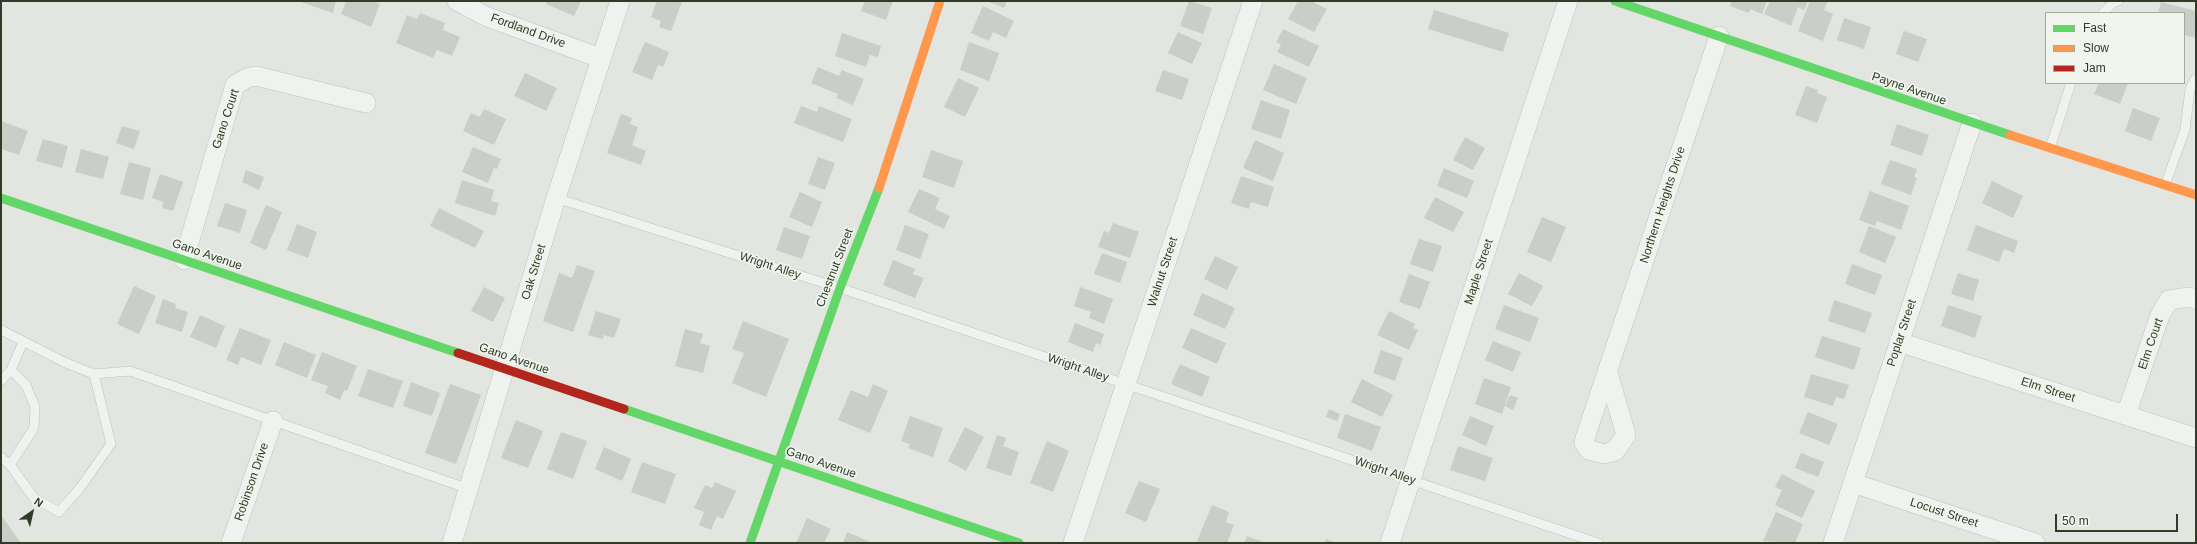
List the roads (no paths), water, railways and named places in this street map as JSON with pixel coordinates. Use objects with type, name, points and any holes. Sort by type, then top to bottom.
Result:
[{"type":"street","name":"Fordland Drive","points":[[457,1],[485,16],[600,58]]},
{"type":"street","name":"Oak Street","points":[[452,543],[556,198],[600,58],[620,1]]},
{"type":"street","name":"Chestnut Street","points":[[750,543],[840,288],[880,185],[940,1]]},
{"type":"street","name":"Walnut Street","points":[[1073,543],[1252,1]]},
{"type":"street","name":"Maple Street","points":[[1390,543],[1568,1]]},
{"type":"street","name":"Payne Avenue","points":[[1615,1],[1972,123],[2196,195]]},
{"type":"street","name":"Northern Heights Drive","points":[[1608,373],[1719,36]]},
{"type":"street","name":"Gano Court","points":[[184,260],[236,85],[247,78],[256,76],[366,103]]},
{"type":"street","name":"Poplar Street","points":[[1833,543],[1972,123]]},
{"type":"street","name":"Gano Avenue","points":[[1,198],[1019,543]]},
{"type":"street","name":"Elm Court","points":[[2126,415],[2160,315],[2169,300],[2190,297],[2196,299]]},
{"type":"street","name":"Elm Street","points":[[1899,342],[2196,438]]},
{"type":"street","name":"Robinson Drive","points":[[231,543],[273,421]]},
{"type":"street","name":"Locust Street","points":[[1853,483],[2035,543]]},
{"type":"lane","points":[[2104,12],[2113,3],[2118,1]]},
{"type":"lane","points":[[2165,185],[2185,130],[2190,89],[2196,78]]},
{"type":"lane","points":[[2050,148],[2071,84]]},
{"type":"lane","name":"Wright Alley","points":[[556,198],[840,288],[1598,543]]},
{"type":"lane","points":[[1,330],[66,364],[94,374],[130,371],[468,489]]},
{"type":"lane","points":[[1,381],[11,370],[23,342]]},
{"type":"lane","points":[[10,465],[34,428],[35,407],[26,385],[11,370]]},
{"type":"lane","points":[[1,457],[10,465],[34,498],[59,512],[80,488],[111,444],[94,374]]}]
